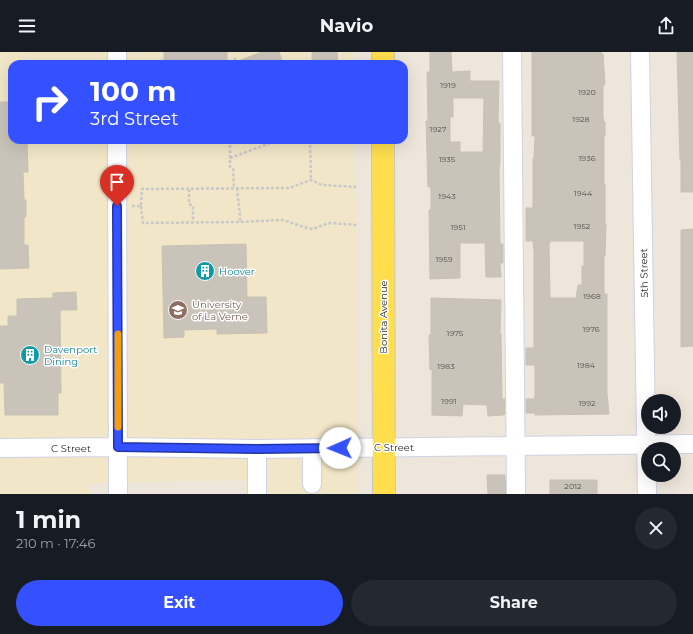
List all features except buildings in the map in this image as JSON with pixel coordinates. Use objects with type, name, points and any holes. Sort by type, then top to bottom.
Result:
[{"type":"main road","name":"Bonita Avenue","points":[[383,144],[384,494]]},
{"type":"street","points":[[512,52],[516,494]]},
{"type":"street","name":"5th Street","points":[[640,52],[647,442]]},
{"type":"street","points":[[117,144],[118,494]]},
{"type":"street","name":"C Street","points":[[0,448],[118,447],[257,449],[641,444]]},
{"type":"street","name":"C Street","points":[[681,444],[693,444]]},
{"type":"street","points":[[312,448],[312,484]]},
{"type":"street","points":[[256,494],[257,449]]},
{"type":"street","name":"5th Street","points":[[647,482],[647,494]]},
{"type":"path","points":[[230,144],[230,167],[233,169],[238,202],[240,206],[240,222]]},
{"type":"path","points":[[230,158],[268,144]]},
{"type":"path","points":[[310,144],[311,180]]},
{"type":"path","points":[[358,187],[322,184],[311,180],[289,188],[142,189],[143,223],[283,220],[313,229],[329,223],[358,224]]},
{"type":"path","points":[[189,189],[189,204],[193,206],[193,222]]},
{"type":"path","points":[[117,206],[142,206]]},
{"type":"shaded area","name":"University of La Verne","points":[[0,52],[354,52],[354,60],[8,60],[8,144],[354,144],[358,494],[246,494],[245,480],[90,483],[90,494],[0,494]]},
{"type":"slow traffic","points":[[118,334],[118,427]]},
{"type":"place","name":"Hoover","points":[[205,271]]},
{"type":"place","name":"University of La Verne","points":[[178,310]]},
{"type":"place","name":"Davenport Dining","points":[[30,355]]},
{"type":"route","points":[[117,206],[118,447],[257,449],[340,448]]}]
